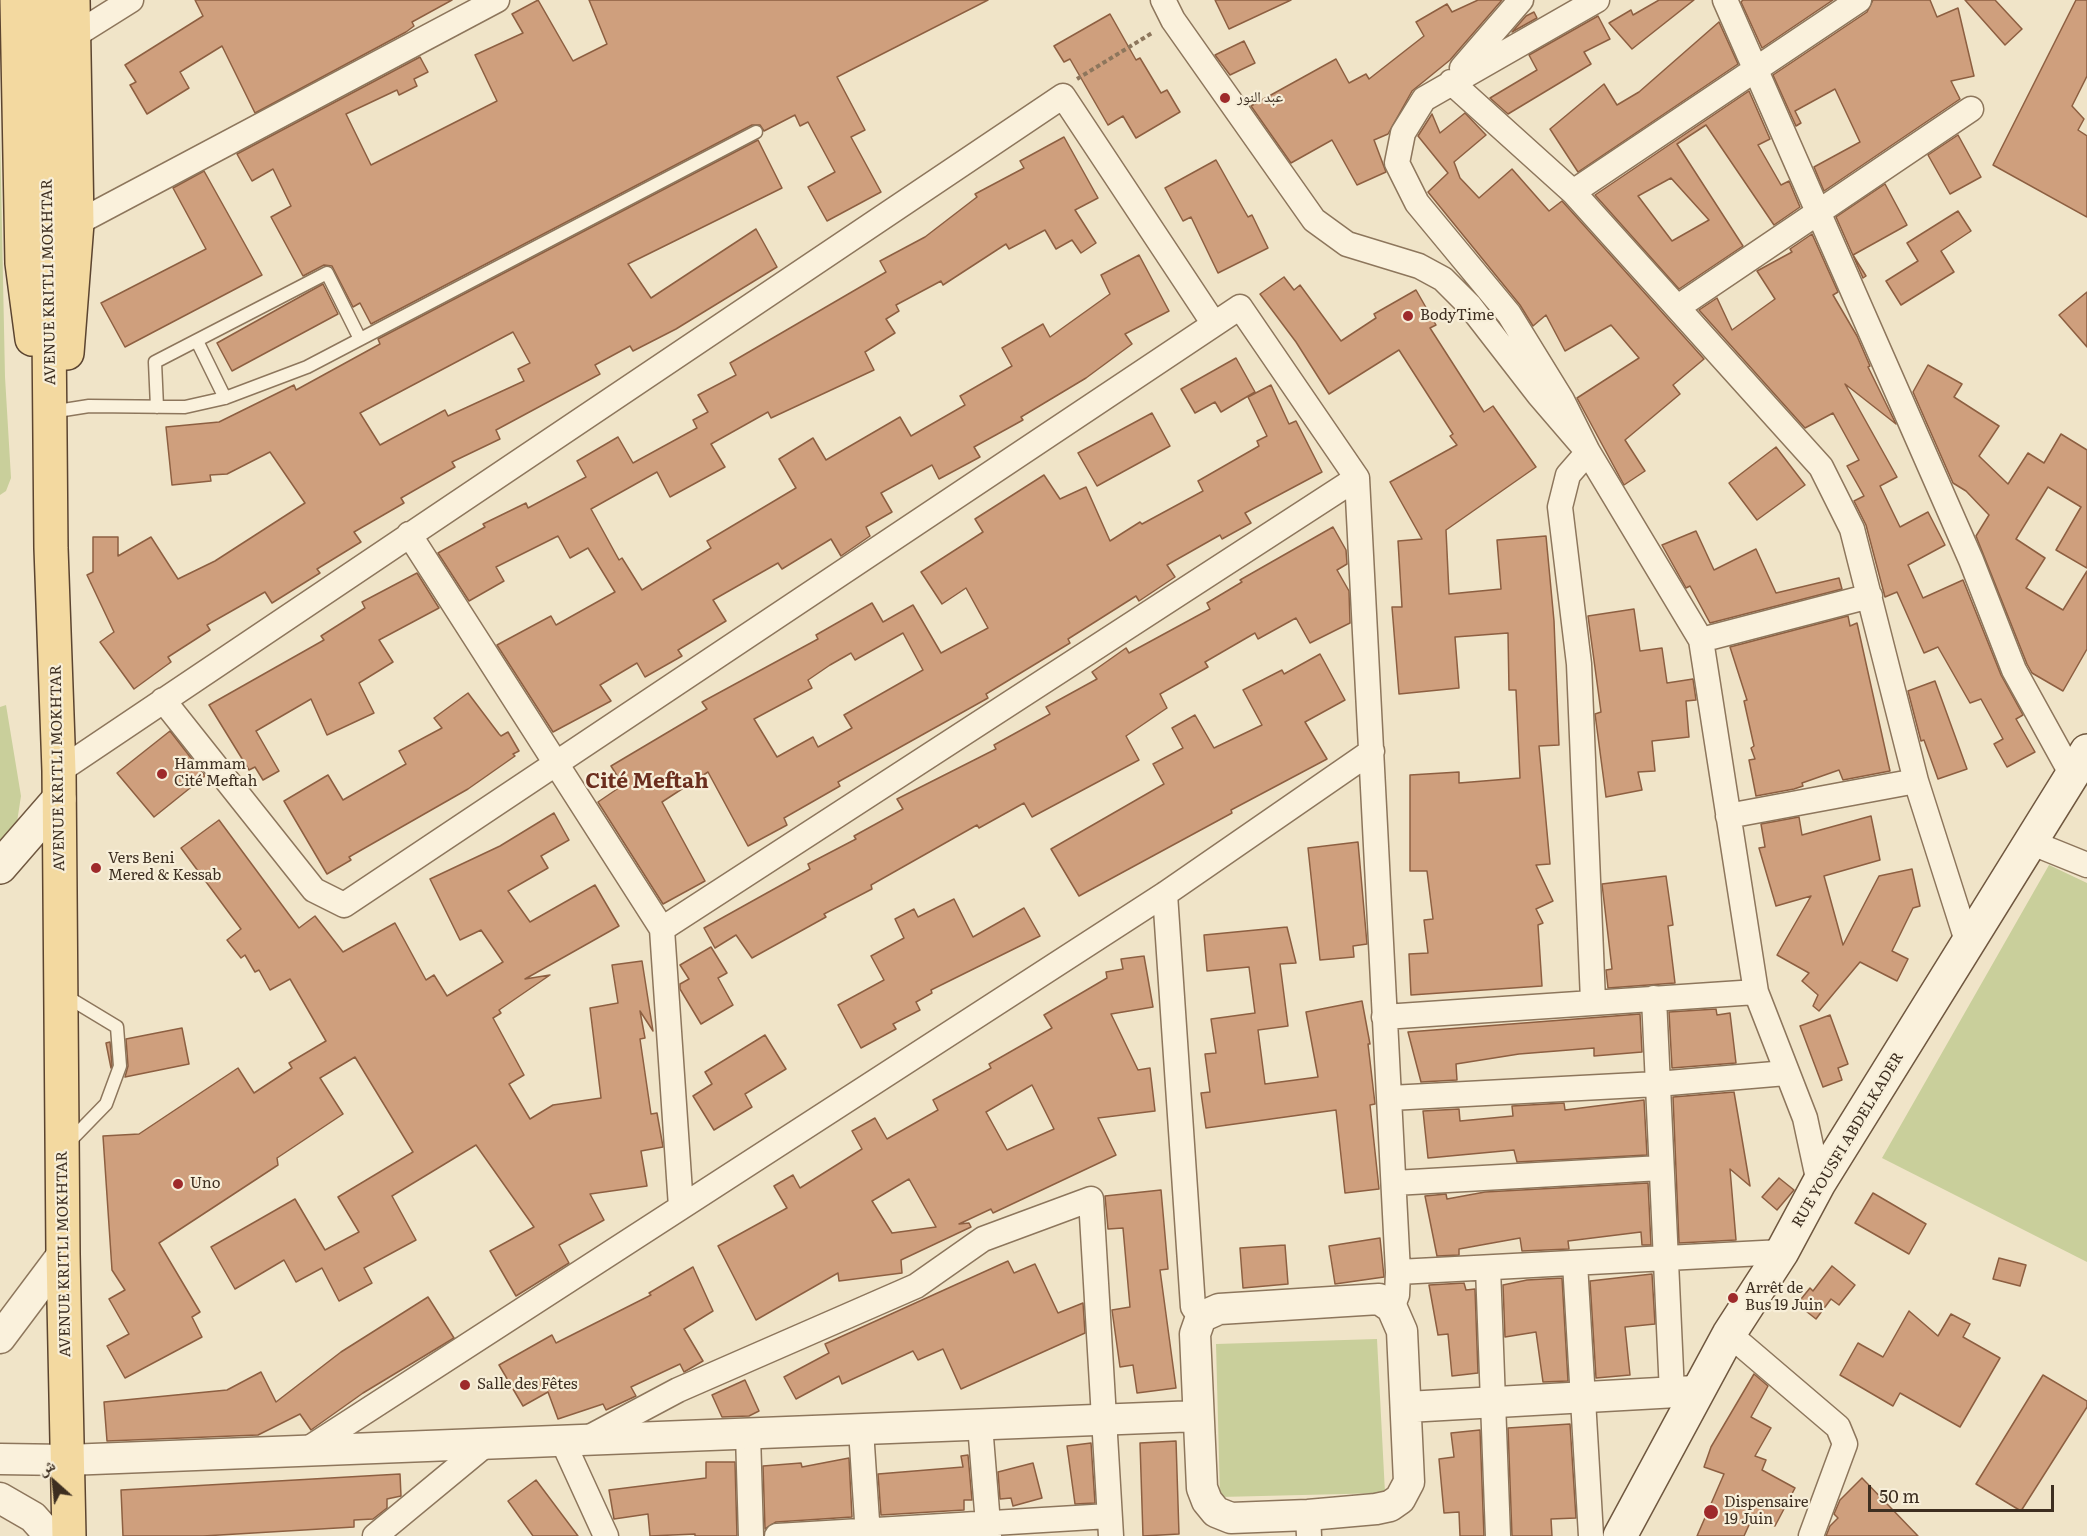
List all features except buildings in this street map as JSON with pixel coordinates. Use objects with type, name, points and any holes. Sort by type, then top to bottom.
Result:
[{"type":"main road","points":[[17,0],[22,263],[30,331],[50,412]]},
{"type":"main road","name":"AVENUE KRITLI MOKHTAR","points":[[46,0],[51,548],[59,785],[63,1254],[69,1536]]},
{"type":"main road","points":[[50,412],[68,352],[76,224],[72,0]]},
{"type":"main road","name":"RUE YOUSFI ABDELKADER","points":[[1620,1536],[1684,1392],[1728,1334],[1782,1252],[1819,1183],[2080,763]]},
{"type":"main road","points":[[0,867],[59,785]]},
{"type":"street","points":[[72,36],[131,0]]},
{"type":"street","points":[[76,224],[497,0]]},
{"type":"street","points":[[1451,82],[1521,0]]},
{"type":"street","points":[[1597,0],[1424,99],[1403,133],[1397,163],[1417,203],[1509,314],[1562,400],[1588,452],[1701,640],[1756,992],[1805,1119],[1819,1183]]},
{"type":"street","points":[[1725,0],[1753,70],[1971,561],[2014,670],[2080,763]]},
{"type":"street","points":[[1573,192],[1859,0]]},
{"type":"street","points":[[1168,10],[1314,220],[1347,243],[1419,266],[1443,279],[1470,306],[1539,395],[1588,452]]},
{"type":"street","points":[[1451,82],[1573,192],[1821,467],[1852,529],[1916,781],[1968,944]]},
{"type":"street","points":[[59,785],[163,700],[1063,96],[1214,324]]},
{"type":"street","points":[[1678,307],[1971,109]]},
{"type":"street","points":[[163,700],[314,890],[344,905],[1240,307],[1357,478],[1398,1272],[1397,1295],[1392,1308]]},
{"type":"street","points":[[1588,452],[1568,475],[1560,507],[1579,664],[1593,1001]]},
{"type":"street","points":[[662,929],[1357,478]]},
{"type":"street","points":[[409,534],[662,929],[681,1207]]},
{"type":"street","points":[[1701,640],[1870,596]]},
{"type":"street","points":[[303,1452],[1165,894],[1372,751]]},
{"type":"street","points":[[1728,816],[1916,781]]},
{"type":"street","points":[[2030,842],[2087,865]]},
{"type":"street","points":[[1165,894],[1193,1307],[1201,1317]]},
{"type":"street","points":[[1384,1017],[1593,1001],[1756,992]]},
{"type":"street","points":[[1407,1407],[1684,1392],[1665,1258],[1654,998]]},
{"type":"street","points":[[1390,1098],[1657,1084],[1786,1073]]},
{"type":"street","points":[[1394,1183],[1661,1168]]},
{"type":"street","points":[[572,1441],[678,1390],[916,1286],[983,1239],[1091,1199],[1110,1526],[777,1536]]},
{"type":"street","points":[[1398,1272],[1782,1252]]},
{"type":"street","points":[[0,1338],[63,1254]]},
{"type":"street","points":[[1575,1263],[1591,1536]]},
{"type":"street","points":[[1488,1268],[1498,1536]]},
{"type":"street","points":[[1379,1299],[1392,1308],[1402,1331],[1407,1407],[1409,1482],[1400,1498],[1390,1506],[1309,1526],[1231,1518],[1216,1512],[1207,1501],[1202,1488],[1195,1334],[1201,1317],[1219,1309],[1379,1299]]},
{"type":"street","points":[[1728,1334],[1838,1427],[1845,1444],[1810,1536]]},
{"type":"street","points":[[0,1478],[68,1469],[303,1452],[1198,1416]]},
{"type":"street","points":[[980,1425],[988,1530]]},
{"type":"street","points":[[861,1430],[868,1533]]},
{"type":"street","points":[[748,1434],[751,1536]]},
{"type":"street","points":[[572,1441],[606,1536]]},
{"type":"street","points":[[375,1536],[485,1445]]},
{"type":"street","points":[[0,1459],[68,1469]]},
{"type":"street","points":[[0,1498],[33,1517],[50,1536]]},
{"type":"lane","points":[[50,412],[89,406],[185,407],[225,398],[307,367],[756,132]]},
{"type":"lane","points":[[157,407],[155,362],[327,273],[360,339]]},
{"type":"lane","points":[[197,340],[225,398]]},
{"type":"lane","points":[[62,994],[117,1027],[120,1066],[106,1104],[62,1148]]},
{"type":"path","points":[[1063,96],[1078,78],[1168,10]]},
{"type":"green space","points":[[0,131],[5,377],[11,478],[6,491],[0,495]]},
{"type":"green space","points":[[6,705],[21,796],[17,822],[0,846],[0,707]]},
{"type":"green space","points":[[2049,865],[2087,883],[2087,1262],[1882,1158]]},
{"type":"green space","points":[[1377,1339],[1385,1493],[1220,1497],[1216,1344]]},
{"type":"place","name":"عبد النور","points":[[1225,98]]},
{"type":"place","name":"BodyTime","points":[[1408,316]]},
{"type":"place","name":"Hammam Cité Meftah","points":[[162,774]]},
{"type":"place","name":"Vers Beni Mered & Kessab","points":[[96,868]]},
{"type":"place","name":"Uno","points":[[178,1184]]},
{"type":"place","name":"Arrêt de Bus 19 Juin","points":[[1733,1298]]},
{"type":"place","name":"Salle des Fêtes","points":[[465,1385]]},
{"type":"place","name":"Dispensaire 19 Juin","points":[[1711,1512]]},
{"type":"district","name":"Cité Meftah","points":[[647,782]]}]
